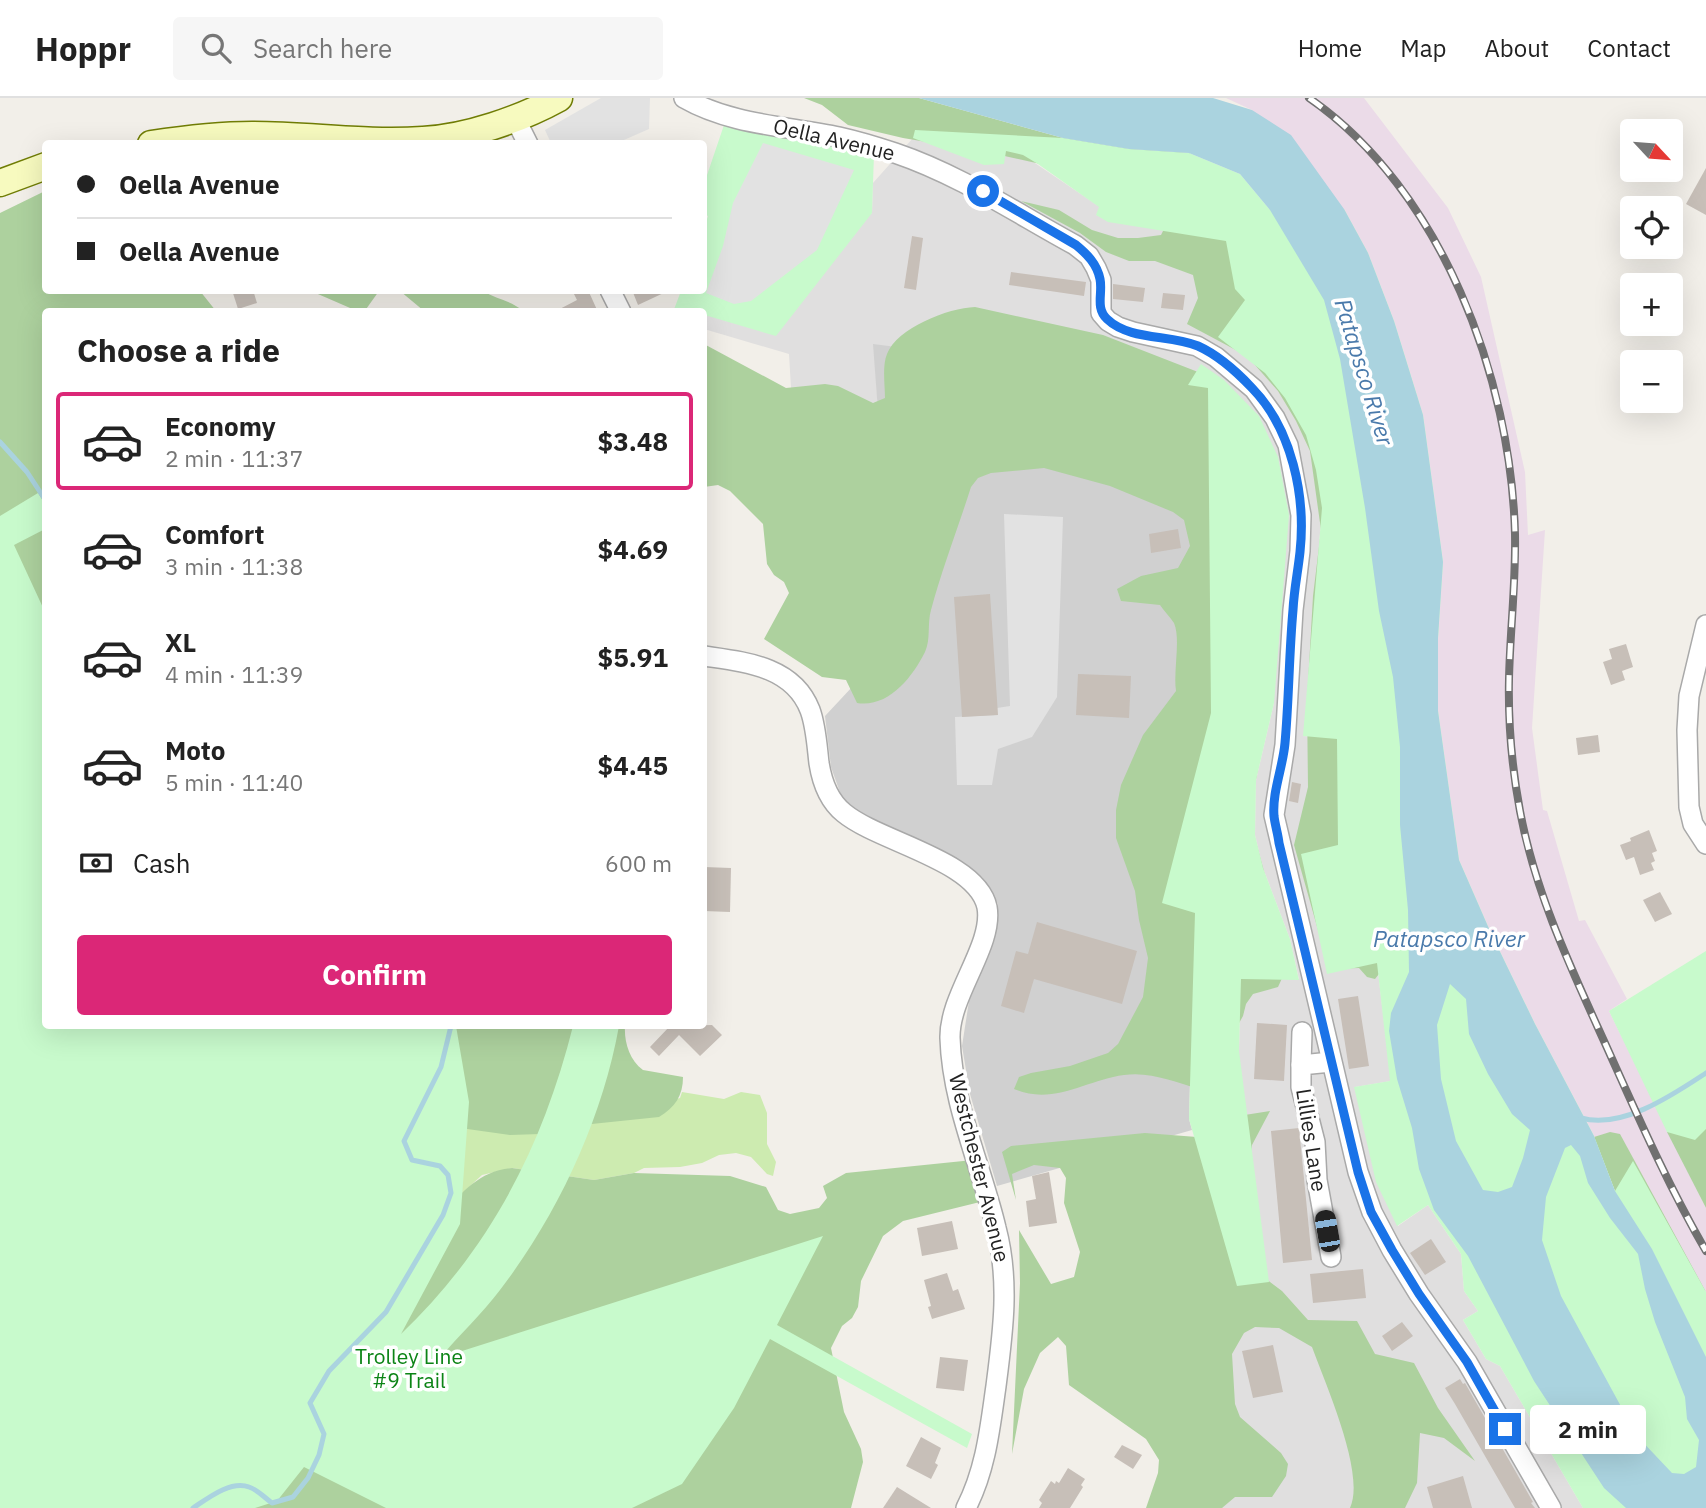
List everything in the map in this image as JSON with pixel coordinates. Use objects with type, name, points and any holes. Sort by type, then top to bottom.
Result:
[{"type":"main road","points":[[425,140],[466,133],[515,118],[559,98]]},
{"type":"main road","points":[[177,140],[254,135],[357,140]]},
{"type":"main road","points":[[0,183],[42,167]]},
{"type":"street","name":"Oella Avenue","points":[[684,98],[699,107],[736,119],[841,137],[897,154],[983,191],[1076,245],[1089,256],[1101,280],[1101,313],[1108,321],[1133,332],[1197,345],[1216,357],[1254,389],[1275,418],[1288,445],[1301,514],[1285,745],[1274,815],[1358,1172],[1371,1212],[1419,1294],[1467,1362],[1551,1508]]},
{"type":"street","points":[[515,118],[526,140]]},
{"type":"street","points":[[1706,625],[1689,696],[1687,730],[1689,807],[1693,824],[1706,844]]},
{"type":"street","name":"Westchester Avenue","points":[[707,657],[768,668],[786,678],[800,692],[811,711],[821,775],[834,803],[855,820],[959,871],[982,894],[987,907],[986,926],[956,1005],[950,1037],[956,1088],[996,1227],[1004,1274],[1004,1322],[989,1437],[982,1473],[966,1508]]},
{"type":"street","name":"Lillies Lane","points":[[1302,1032],[1301,1087],[1315,1142],[1317,1180],[1332,1257]]},
{"type":"street","name":"Lillies Lane","points":[[1301,1065],[1331,1062]]},
{"type":"shaded area","points":[[601,98],[650,98],[649,129],[624,140],[550,140],[545,130]]},
{"type":"shaded area","points":[[1226,98],[1364,98],[1448,208],[1481,277],[1525,472],[1528,535],[1545,530],[1532,728],[1543,810],[1547,811],[1579,921],[1585,920],[1627,999],[1609,1011],[1706,1208],[1706,1292],[1682,1251],[1615,1191],[1594,1136],[1535,1024],[1459,860],[1438,711],[1438,638],[1443,562],[1423,415],[1394,321],[1368,253],[1252,110]]},
{"type":"shaded area","points":[[913,138],[1023,155],[1100,207],[1226,241],[1245,356],[1265,373],[1285,398],[1306,435],[1316,470],[1322,508],[1304,736],[1337,739],[1377,963],[1391,1081],[1355,1087],[1398,1226],[1428,1205],[1461,1254],[1464,1291],[1478,1311],[1463,1320],[1486,1359],[1500,1366],[1583,1508],[1184,1508],[1239,1051],[1241,979],[1299,979],[1290,939],[1263,868],[1255,835],[1256,780],[1274,703],[1188,385],[874,345],[883,490],[797,490],[789,354],[707,330],[707,315],[872,213],[873,183]]},
{"type":"shaded area","points":[[763,143],[854,170],[817,250],[751,301],[734,304],[707,293],[723,246],[733,203]]},
{"type":"shaded area","points":[[873,344],[1208,387],[1189,1119],[1192,1130],[997,1186],[970,1094],[962,1046],[969,1001],[994,941],[998,904],[982,877],[958,860],[864,816],[843,801],[831,767],[825,716],[895,641]]},
{"type":"shaded area","points":[[1004,514],[1063,517],[1057,697],[1032,737],[998,749],[992,785],[957,785],[955,717],[997,715],[997,708],[1010,706]]},
{"type":"green space","points":[[804,98],[919,98],[1063,138],[1129,149],[1189,153],[1270,210],[1408,937],[1375,979],[1367,977],[1359,968],[1329,969],[1294,845],[1308,787],[1307,701],[1313,596],[1321,530],[1310,451],[1278,391],[1247,356],[1187,324],[1198,298],[1193,275],[1155,261],[1129,261],[1106,252],[1080,233],[1021,201],[1059,210],[1092,230],[1118,238],[1161,235],[1173,211],[1045,165],[848,125],[822,105]]},
{"type":"green space","points":[[724,125],[874,154],[872,213],[776,336],[707,316],[707,308],[675,308],[680,294],[707,294],[707,175]]},
{"type":"green space","points":[[915,130],[1063,138],[1129,149],[1189,153],[1240,174],[1270,210],[1344,209],[1368,253],[1394,321],[1423,415],[1443,562],[1438,638],[1438,711],[1459,860],[1535,1024],[1594,1136],[1615,1191],[1633,1161],[1706,1292],[1706,1508],[1583,1508],[1500,1366],[1486,1359],[1463,1320],[1478,1311],[1464,1291],[1461,1254],[1428,1205],[1397,1226],[1376,1182],[1354,1087],[1390,1081],[1377,963],[1327,974],[1301,854],[1338,845],[1337,739],[1303,736],[1322,508],[1316,470],[1306,435],[1285,398],[1265,373],[1218,337],[1245,300],[1235,289],[1226,241],[1108,222],[1096,215],[1099,207],[1023,155],[1006,151],[1004,164],[984,165],[913,138]]},
{"type":"green space","points":[[42,192],[42,294],[202,294],[214,308],[42,308],[42,1029],[625,1029],[628,1050],[638,1066],[643,1070],[683,1077],[682,1090],[670,1109],[659,1117],[582,1125],[570,1133],[510,1135],[446,1126],[0,1146],[0,213]]},
{"type":"green space","points":[[318,294],[377,294],[367,308],[350,308]]},
{"type":"green space","points":[[404,294],[490,294],[518,308],[420,308]]},
{"type":"green space","points":[[975,307],[1103,335],[1216,379],[1270,706],[1249,816],[1289,963],[1278,987],[1253,994],[1225,1048],[1199,1089],[1162,1078],[1133,1074],[1042,1095],[1014,1089],[1019,1077],[1070,1066],[1108,1053],[1118,1044],[1143,997],[1148,958],[1135,891],[1116,838],[1116,810],[1121,785],[1143,735],[1176,691],[1177,638],[1174,623],[1160,605],[1121,601],[1117,589],[1141,576],[1178,568],[1190,546],[1184,520],[1173,512],[1110,486],[1044,468],[991,473],[978,478],[971,487],[935,595],[925,652],[906,681],[889,696],[879,701],[857,703],[846,680],[822,677],[764,639],[789,593],[784,582],[774,575],[767,564],[763,524],[730,491],[718,485],[707,487],[707,346],[786,388],[825,384],[838,386],[873,403],[885,398],[885,359],[901,336],[938,315]]},
{"type":"green space","points":[[1201,364],[1224,380],[1259,416],[1278,457],[1289,515],[1274,703],[1256,780],[1255,835],[1263,868],[1290,939],[1299,980],[1241,979],[1239,1051],[1269,1282],[1237,1286],[1189,1119],[1195,913],[1162,903],[1211,713],[1208,388],[1188,385]]},
{"type":"green space","name":"Trolley Line #9 Trail","points":[[38,493],[42,499],[42,531],[14,545],[42,606],[42,1029],[457,1029],[469,1102],[460,1224],[401,1334],[462,1266],[510,1192],[546,1112],[572,1029],[618,1029],[589,1131],[559,1198],[541,1230],[500,1290],[440,1358],[823,1236],[777,1325],[972,1434],[967,1448],[770,1339],[734,1408],[682,1484],[632,1508],[386,1508],[304,1467],[277,1501],[255,1508],[0,1508],[0,516]]},
{"type":"green space","points":[[1706,951],[1706,1129],[1695,1140],[1667,1132],[1609,1011]]},
{"type":"green space","points":[[682,1092],[724,1099],[741,1092],[760,1095],[767,1113],[767,1144],[776,1162],[773,1176],[767,1174],[751,1157],[736,1153],[719,1155],[702,1163],[644,1168],[634,1173],[594,1180],[512,1168],[482,1175],[442,1212],[402,1127],[582,1125],[680,1098]]},
{"type":"green space","points":[[1270,1111],[1252,1145],[1246,1183],[1257,1272],[1282,1291],[1308,1320],[1357,1321],[1375,1354],[1414,1363],[1438,1408],[1475,1461],[1444,1438],[1420,1433],[1417,1483],[1405,1508],[1350,1508],[1353,1474],[1348,1452],[1342,1428],[1312,1347],[1279,1328],[1255,1327],[1244,1333],[1232,1354],[1235,1404],[1240,1417],[1281,1453],[1288,1464],[1286,1476],[1272,1497],[1235,1497],[1222,1508],[1146,1508],[1158,1473],[1159,1460],[1146,1439],[1069,1385],[1066,1346],[1058,1337],[1040,1353],[1024,1389],[1012,1454],[1020,1283],[1019,1230],[1051,1284],[1074,1277],[1080,1252],[1064,1203],[1066,1178],[1060,1168],[1034,1165],[1012,1174],[1016,1200],[1002,1152],[1011,1146],[1145,1133],[1197,1137],[1232,1117]]},
{"type":"green space","points":[[1706,1111],[1706,1208],[1667,1132],[1668,1118]]},
{"type":"green space","points":[[1610,1132],[1620,1134],[1706,1292],[1615,1191],[1594,1137]]},
{"type":"green space","name":"Trolley Line #9 Trail","points":[[973,1160],[980,1202],[903,1221],[883,1236],[861,1281],[858,1307],[852,1318],[842,1326],[831,1348],[844,1412],[861,1449],[863,1462],[851,1508],[0,1508],[0,1210],[442,1212],[481,1178],[512,1168],[594,1180],[634,1173],[730,1176],[766,1187],[778,1210],[790,1214],[819,1208],[827,1198],[823,1186],[846,1173]]},
{"type":"water","name":"Patapsco River","points":[[919,98],[1213,98],[1252,110],[1291,135],[1344,209],[1368,253],[1394,321],[1423,415],[1443,562],[1438,638],[1438,711],[1459,860],[1535,1024],[1594,1136],[1615,1191],[1652,1249],[1706,1357],[1706,1508],[1626,1508],[1604,1488],[1534,1381],[1468,1256],[1434,1210],[1419,1169],[1412,1128],[1397,1079],[1389,1031],[1391,1013],[1409,972],[1408,910],[1400,825],[1400,747],[1393,677],[1379,611],[1340,359],[1324,300],[1270,210],[1240,174],[1189,153],[1129,149],[1063,138]],"holes":[[[1450,984],[1466,999],[1469,1034],[1488,1074],[1512,1114],[1530,1130],[1512,1187],[1498,1192],[1483,1190],[1456,1141],[1441,1079],[1437,1025]],[[1571,1145],[1580,1156],[1588,1183],[1610,1218],[1638,1254],[1655,1322],[1685,1397],[1687,1419],[1699,1440],[1696,1467],[1684,1474],[1672,1473],[1637,1436],[1561,1296],[1542,1240],[1546,1197],[1565,1148]]]},
{"type":"building","points":[[1706,168],[1706,215],[1686,204]]},
{"type":"building","points":[[912,236],[923,238],[916,290],[904,288]]},
{"type":"building","points":[[1011,272],[1086,282],[1084,296],[1009,285]]},
{"type":"building","points":[[1113,284],[1145,288],[1143,302],[1113,299]]},
{"type":"building","points":[[1163,293],[1185,295],[1183,310],[1161,308]]},
{"type":"building","points":[[233,294],[254,294],[257,303],[238,308]]},
{"type":"building","points":[[574,294],[590,294],[596,308],[562,308],[577,300]]},
{"type":"building","points":[[634,294],[661,294],[638,305]]},
{"type":"building","points":[[1178,529],[1181,548],[1151,553],[1149,534]]},
{"type":"building","points":[[990,594],[998,715],[962,717],[954,597]]},
{"type":"building","points":[[1626,644],[1633,667],[1622,671],[1625,680],[1611,685],[1603,662],[1612,659],[1609,649]]},
{"type":"building","points":[[1078,674],[1131,676],[1129,718],[1076,715]]},
{"type":"building","points":[[1598,735],[1600,752],[1578,755],[1576,738]]},
{"type":"building","points":[[1292,782],[1301,784],[1298,803],[1289,801]]},
{"type":"building","points":[[1649,830],[1657,851],[1652,853],[1655,861],[1651,863],[1654,870],[1640,875],[1634,857],[1626,860],[1620,845]]},
{"type":"building","points":[[707,867],[731,868],[730,912],[707,911]]},
{"type":"building","points":[[1660,892],[1672,914],[1655,922],[1643,900]]},
{"type":"building","points":[[1037,922],[1137,951],[1122,1004],[1034,979],[1024,1013],[1001,1006],[1016,951],[1028,954]]},
{"type":"building","points":[[1358,996],[1369,1066],[1349,1069],[1338,999]]},
{"type":"building","points":[[1257,1023],[1287,1025],[1284,1081],[1254,1079]]},
{"type":"building","points":[[707,1025],[712,1025],[722,1035],[700,1056],[679,1035],[659,1056],[650,1047],[667,1029],[707,1029]]},
{"type":"building","points":[[1299,1128],[1312,1260],[1283,1263],[1271,1131]]},
{"type":"building","points":[[1049,1172],[1057,1223],[1029,1227],[1026,1201],[1036,1199],[1032,1176]]},
{"type":"building","points":[[952,1221],[958,1249],[922,1256],[917,1228]]},
{"type":"building","points":[[1431,1239],[1446,1262],[1425,1275],[1410,1253]]},
{"type":"building","points":[[1363,1269],[1366,1298],[1313,1303],[1310,1274]]},
{"type":"building","points":[[947,1273],[953,1291],[958,1289],[965,1309],[932,1319],[924,1280]]},
{"type":"building","points":[[1402,1322],[1413,1336],[1392,1351],[1382,1336]]},
{"type":"building","points":[[1273,1345],[1283,1392],[1253,1398],[1242,1351]]},
{"type":"building","points":[[940,1357],[968,1360],[964,1391],[936,1388]]},
{"type":"building","points":[[1460,1379],[1465,1383],[1535,1508],[1515,1508],[1445,1388]]},
{"type":"building","points":[[921,1437],[941,1448],[935,1463],[938,1465],[931,1479],[906,1466]]},
{"type":"building","points":[[1122,1445],[1142,1455],[1133,1469],[1114,1457]]},
{"type":"building","points":[[1068,1468],[1085,1479],[1070,1508],[1039,1508],[1042,1503],[1039,1500],[1051,1481],[1059,1483]]},
{"type":"building","points":[[1463,1476],[1472,1508],[1433,1508],[1427,1487]]},
{"type":"building","points":[[897,1487],[931,1508],[883,1508]]},
{"type":"waterway","points":[[0,442],[27,472],[42,495]]},
{"type":"waterway","points":[[193,1508],[220,1491],[242,1485],[252,1488],[272,1503],[293,1497],[308,1478],[319,1455],[324,1434],[310,1403],[329,1371],[386,1312],[443,1215],[451,1193],[448,1175],[440,1166],[412,1160],[404,1141],[441,1067],[450,1029]]},
{"type":"waterway","points":[[1581,1118],[1597,1120],[1630,1115],[1663,1100],[1706,1073]]},
{"type":"railway","points":[[1309,98],[1356,137],[1397,183],[1432,235],[1460,292],[1483,352],[1500,413],[1510,474],[1515,552],[1509,712],[1515,778],[1527,841],[1544,900],[1579,985],[1652,1148],[1706,1251]]},
{"type":"route","points":[[983,191],[1076,245],[1089,256],[1101,280],[1101,313],[1108,321],[1133,332],[1197,345],[1235,372],[1254,389],[1275,418],[1288,445],[1301,514],[1285,745],[1274,815],[1279,843],[1358,1172],[1371,1212],[1419,1294],[1467,1362],[1505,1429]]}]
